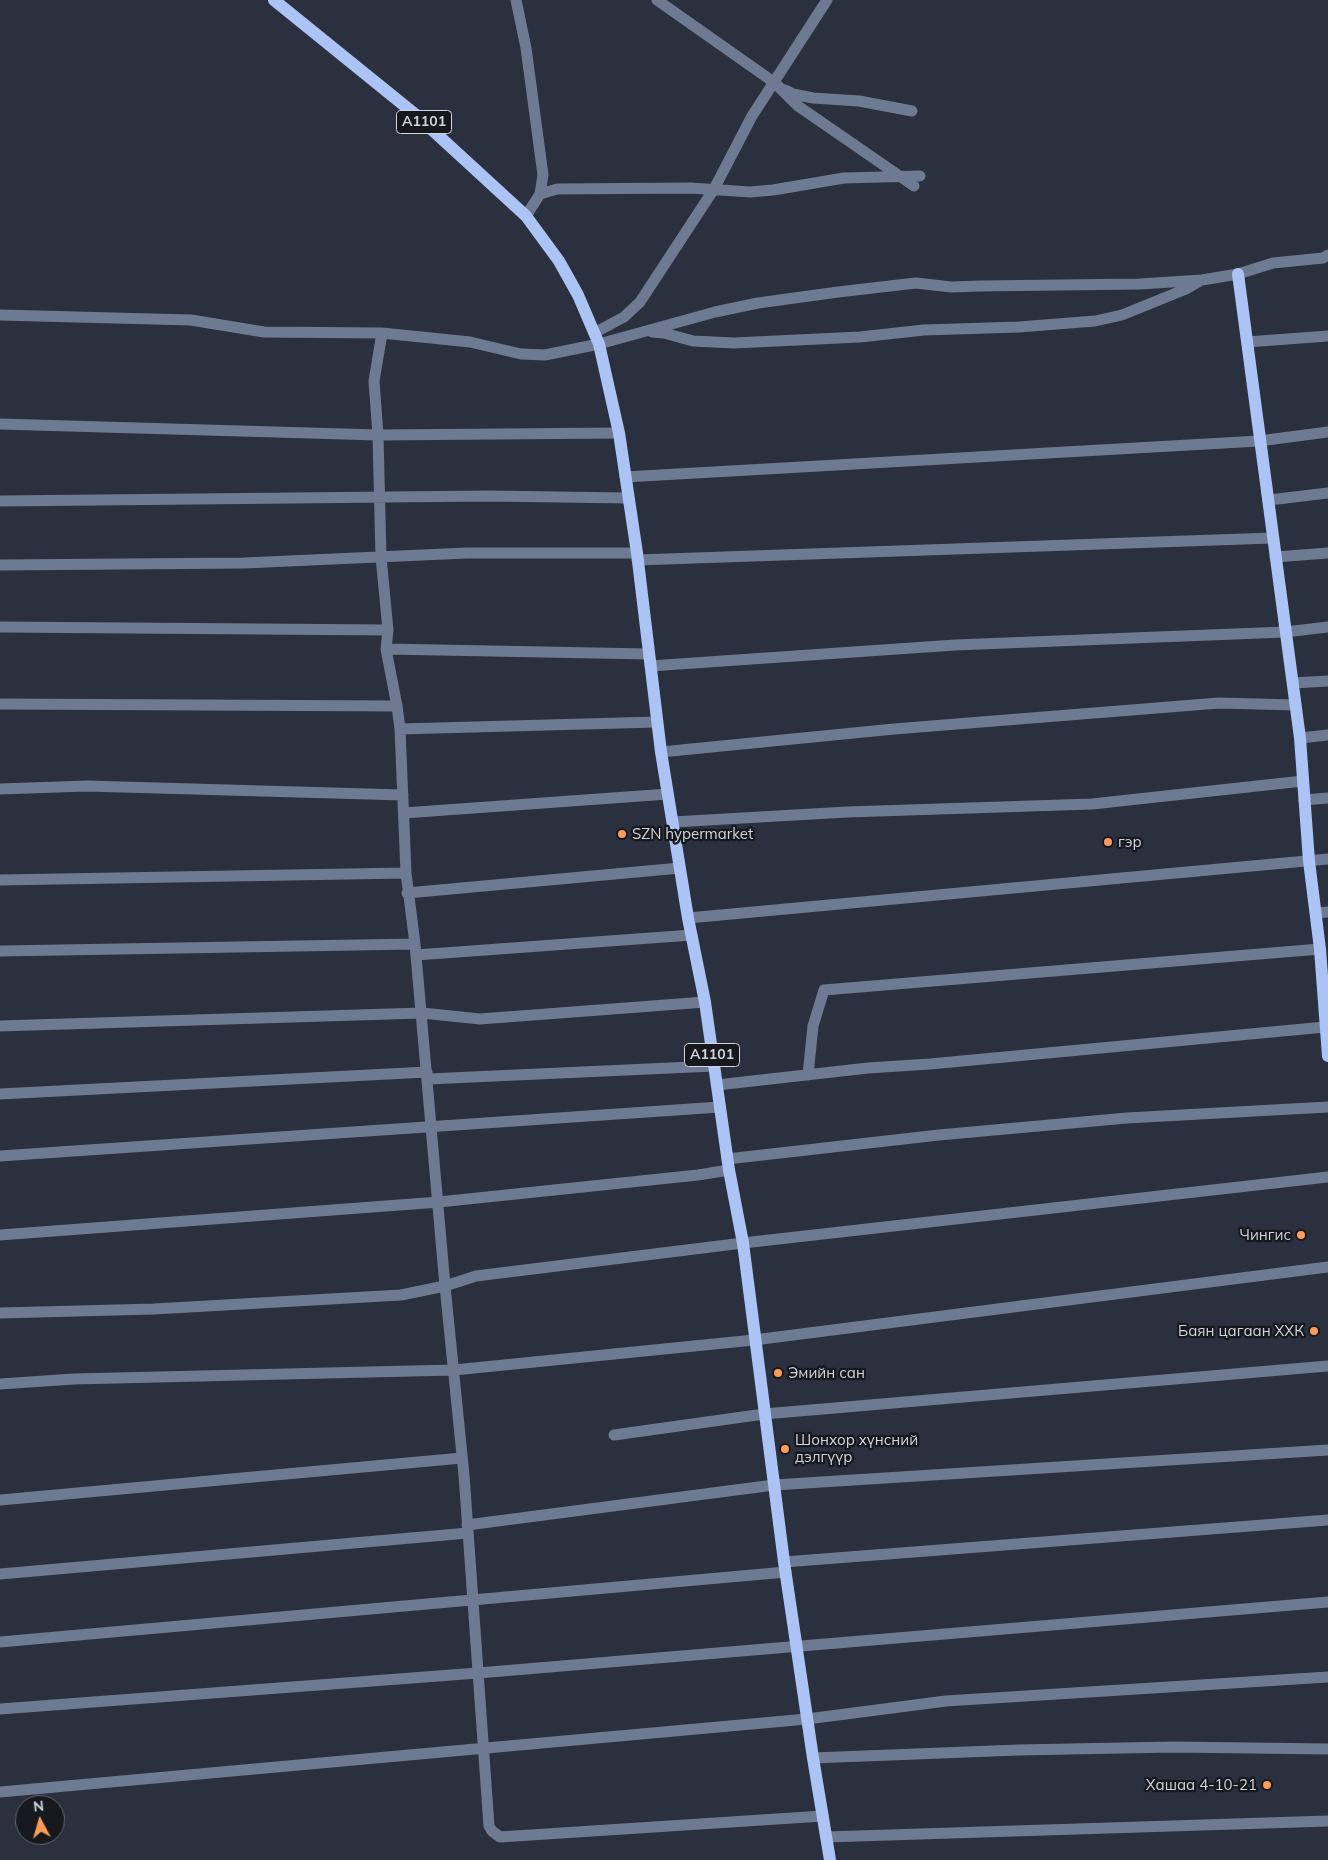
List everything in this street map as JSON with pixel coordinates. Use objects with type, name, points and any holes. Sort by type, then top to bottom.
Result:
[{"type":"main road","name":"A1101","points":[[274,0],[416,115],[526,216],[559,261],[578,295],[597,338],[619,433],[637,556],[661,752],[688,918],[705,1002],[728,1164],[743,1243],[754,1340],[785,1567],[812,1758],[830,1860]]},
{"type":"main road","points":[[1238,274],[1259,441],[1269,500],[1284,632],[1300,738],[1309,861],[1322,913],[1320,948],[1325,979],[1325,1027],[1328,1041],[1328,1056]]},
{"type":"street","points":[[516,0],[526,48],[543,175],[540,194],[526,216]]},
{"type":"street","points":[[657,0],[777,85],[798,106],[914,186]]},
{"type":"street","points":[[597,338],[640,302],[714,189],[752,116],[777,85],[827,0]]},
{"type":"street","points":[[777,85],[800,95],[859,101],[912,111]]},
{"type":"street","points":[[540,194],[556,189],[714,189],[750,192],[844,178],[920,176]]},
{"type":"street","points":[[0,315],[191,320],[264,332],[382,333],[470,342],[521,354],[545,355],[597,338],[645,331],[715,312],[758,303],[916,283],[951,287],[1140,284],[1202,280],[1238,274],[1273,263],[1326,257]]},
{"type":"street","points":[[645,331],[664,333],[693,341],[734,343],[860,337],[924,330],[1019,327],[1095,320],[1122,315],[1202,280]]},
{"type":"street","points":[[382,333],[374,381],[378,435],[380,558],[388,630],[386,649],[400,729],[406,872],[422,1013],[445,1286],[462,1458],[489,1826],[500,1837],[823,1816]]},
{"type":"street","points":[[1247,342],[1328,336]]},
{"type":"street","points":[[0,424],[378,435],[619,433]]},
{"type":"street","points":[[625,477],[1259,441],[1328,432]]},
{"type":"street","points":[[1269,500],[1328,493]]},
{"type":"street","points":[[0,501],[488,496],[628,498]]},
{"type":"street","points":[[0,565],[244,563],[466,553],[637,556],[1273,538]]},
{"type":"street","points":[[1275,557],[1328,554]]},
{"type":"street","points":[[0,627],[388,630]]},
{"type":"street","points":[[386,649],[649,660],[955,645],[1284,632],[1328,627]]},
{"type":"street","points":[[1292,684],[1328,681]]},
{"type":"street","points":[[661,752],[894,729],[1219,703],[1296,705]]},
{"type":"street","points":[[0,704],[397,706]]},
{"type":"street","points":[[400,729],[657,722]]},
{"type":"street","points":[[1300,738],[1328,735]]},
{"type":"street","points":[[673,822],[847,812],[1092,804],[1303,781]]},
{"type":"street","points":[[0,789],[87,786],[403,795]]},
{"type":"street","points":[[404,813],[668,794]]},
{"type":"street","points":[[1304,800],[1328,798]]},
{"type":"street","points":[[688,918],[1328,859]]},
{"type":"street","points":[[408,893],[680,868]]},
{"type":"street","points":[[0,880],[406,872]]},
{"type":"street","points":[[0,951],[415,949],[692,935]]},
{"type":"street","points":[[808,1075],[813,1026],[824,990],[1320,948]]},
{"type":"street","points":[[0,1026],[422,1013],[480,1019],[705,1002]]},
{"type":"street","points":[[717,1085],[868,1068],[930,1064],[1325,1027]]},
{"type":"street","points":[[0,1094],[714,1066]]},
{"type":"street","points":[[0,1156],[720,1107]]},
{"type":"street","points":[[0,1234],[439,1202],[698,1175],[728,1164],[939,1135],[1127,1118],[1328,1107]]},
{"type":"street","points":[[0,1313],[154,1309],[401,1295],[445,1286],[476,1276],[743,1243],[1328,1177]]},
{"type":"street","points":[[0,1384],[74,1379],[454,1370],[754,1340],[1328,1267]]},
{"type":"street","points":[[614,1435],[764,1414],[1328,1366]]},
{"type":"street","points":[[0,1574],[467,1529],[774,1485],[1328,1450]]},
{"type":"street","points":[[0,1500],[462,1458]]},
{"type":"street","points":[[0,1642],[472,1600],[785,1567],[1328,1520]]},
{"type":"street","points":[[0,1710],[478,1673],[1328,1602]]},
{"type":"street","points":[[0,1792],[807,1719],[946,1701],[1328,1677]]},
{"type":"street","points":[[812,1758],[1018,1750],[1174,1747],[1328,1749]]},
{"type":"street","points":[[826,1837],[1328,1821]]},
{"type":"place","name":"SZN hypermarket","points":[[622,834]]},
{"type":"place","name":"гэр","points":[[1108,842]]},
{"type":"place","name":"Чингис","points":[[1301,1235]]},
{"type":"place","name":"Баян цагаан ХХК","points":[[1314,1331]]},
{"type":"place","name":"Эмийн сан","points":[[778,1373]]},
{"type":"place","name":"Шонхор хүнсний дэлгүүр","points":[[785,1449]]},
{"type":"place","name":"Хашаа 4-10-21","points":[[1267,1785]]}]
